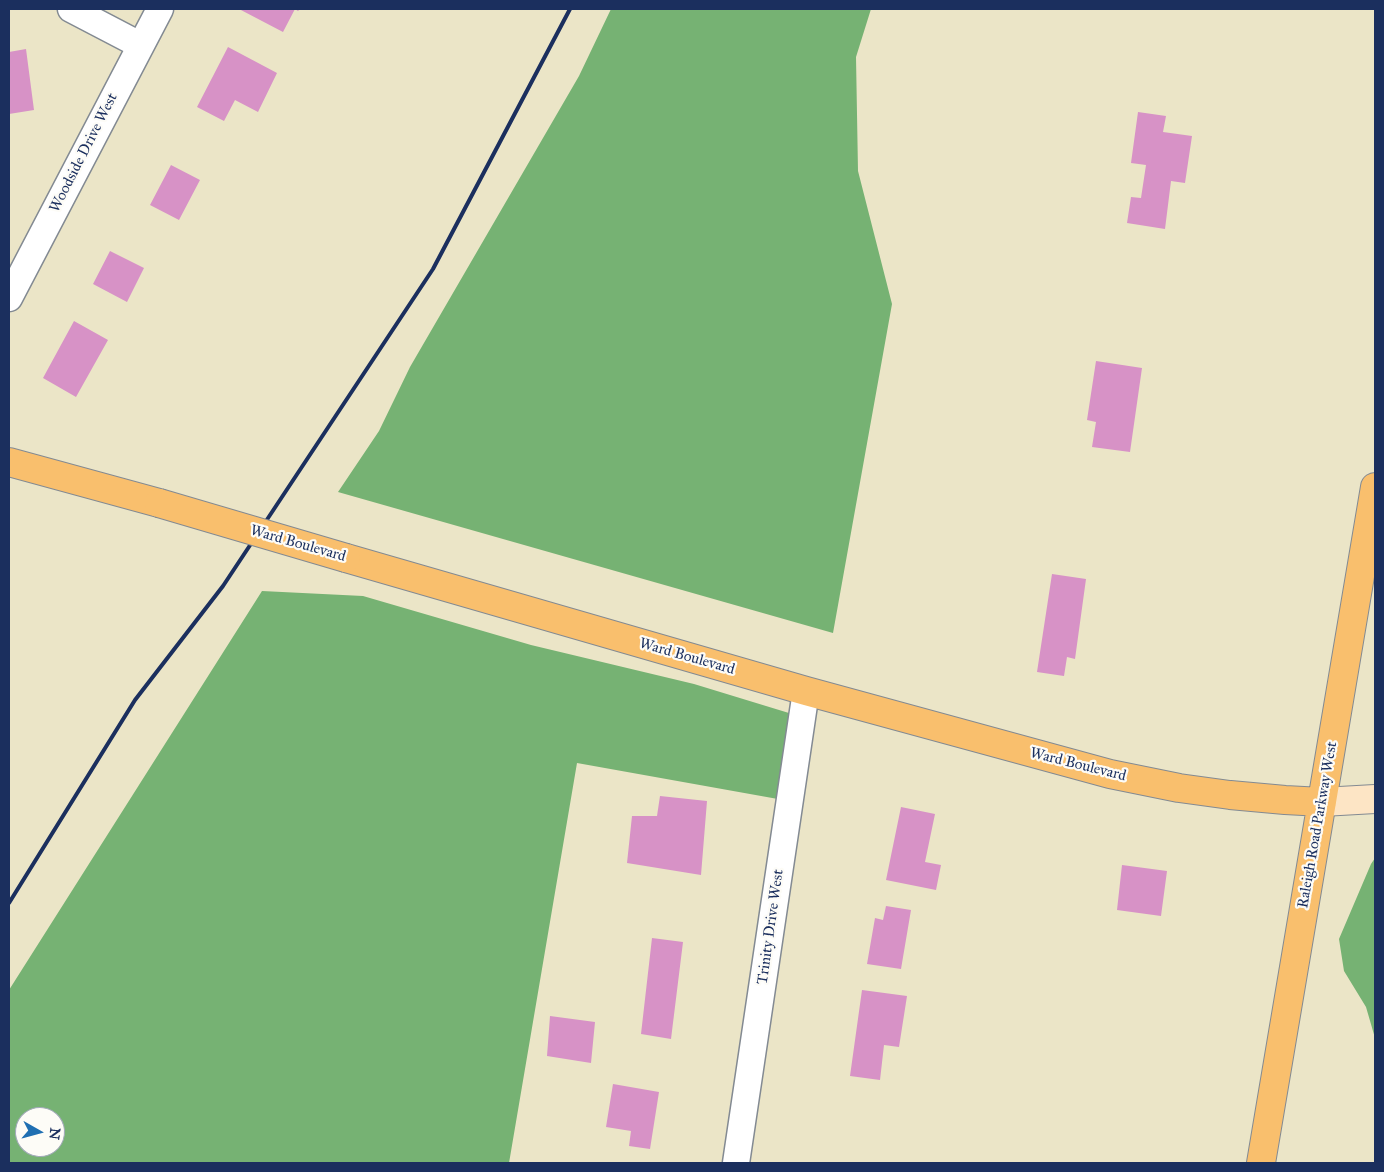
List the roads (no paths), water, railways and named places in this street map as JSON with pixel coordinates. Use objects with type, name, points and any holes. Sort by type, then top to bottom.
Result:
[{"type":"main road","name":"Ward Boulevard","points":[[9,462],[158,503],[806,691],[1110,774],[1179,788],[1230,795],[1322,802],[1375,799]]},
{"type":"main road","name":"Raleigh Road Parkway West","points":[[1262,1163],[1375,487]]},
{"type":"street","points":[[71,9],[140,45]]},
{"type":"street","name":"Woodside Drive West","points":[[9,298],[160,9]]},
{"type":"street","name":"Trinity Drive West","points":[[736,1163],[806,691]]},
{"type":"railway","points":[[9,903],[135,700],[223,586],[433,269],[570,9]]}]
